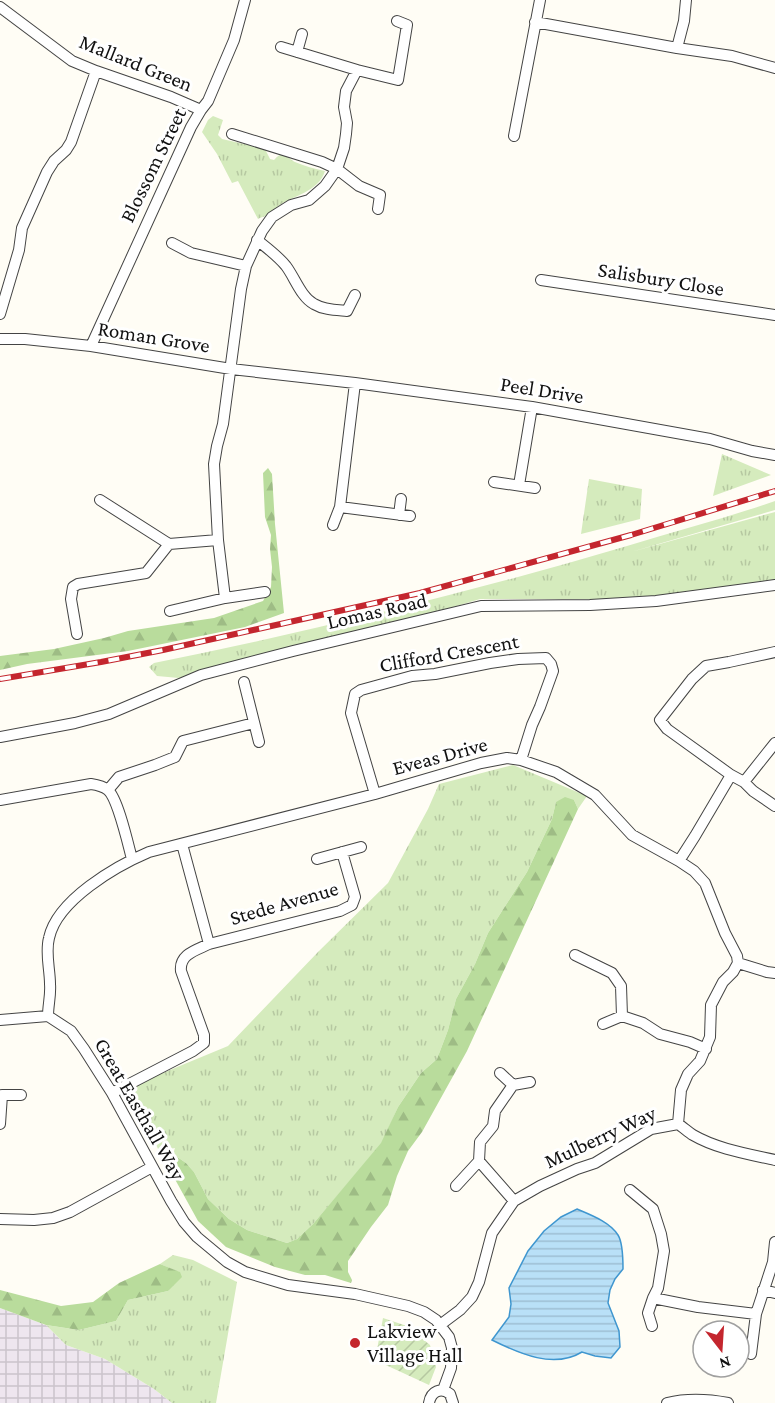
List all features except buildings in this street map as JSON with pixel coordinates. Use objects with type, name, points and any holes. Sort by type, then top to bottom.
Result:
[{"type":"street","name":"Blossom Street","points":[[91,346],[191,127],[208,102],[234,40],[245,0]]},
{"type":"street","points":[[514,136],[540,0]]},
{"type":"street","points":[[677,48],[684,21],[686,0]]},
{"type":"street","name":"Mallard Green","points":[[0,7],[72,61],[201,110]]},
{"type":"street","points":[[281,47],[398,80],[407,25],[397,21]]},
{"type":"street","points":[[535,22],[732,56],[775,68]]},
{"type":"street","points":[[297,52],[302,34]]},
{"type":"street","points":[[225,598],[218,540],[214,464],[223,424],[246,266],[257,240],[272,217],[291,205],[309,200],[325,186],[337,169],[346,134],[347,123],[344,108],[346,91],[357,70]]},
{"type":"street","points":[[0,314],[19,250],[22,228],[47,172],[71,142],[96,71]]},
{"type":"street","points":[[232,134],[322,162],[337,169],[359,186],[380,195],[378,209]]},
{"type":"street","points":[[257,240],[286,266],[308,300],[314,304],[347,311],[355,295]]},
{"type":"street","points":[[172,243],[191,253],[246,266]]},
{"type":"street","name":"Salisbury Close","points":[[541,280],[775,315]]},
{"type":"street","name":"Roman Grove","points":[[0,339],[25,339],[91,346],[231,369],[301,377]]},
{"type":"street","name":"Peel Drive","points":[[301,377],[532,407],[710,438],[752,451],[775,455]]},
{"type":"street","points":[[333,525],[340,507],[355,383]]},
{"type":"street","points":[[519,485],[532,407]]},
{"type":"street","points":[[494,482],[535,488]]},
{"type":"street","points":[[340,507],[405,516],[400,499]]},
{"type":"street","points":[[100,500],[169,544],[218,540]]},
{"type":"street","points":[[77,634],[71,599],[73,587],[78,584],[146,573],[169,544]]},
{"type":"street","name":"Lomas Road","points":[[0,737],[109,714],[201,675],[481,606],[656,601],[775,585]]},
{"type":"street","points":[[170,611],[225,598],[265,592]]},
{"type":"street","points":[[775,652],[706,666],[692,679],[660,720],[667,729],[775,806]]},
{"type":"street","name":"Clifford Crescent","points":[[375,794],[351,713],[355,694],[361,690],[412,676],[519,659],[546,658],[553,671],[540,708],[531,725],[521,760]]},
{"type":"street","points":[[244,682],[259,742]]},
{"type":"street","points":[[108,790],[118,777],[175,757],[183,741],[254,723]]},
{"type":"street","points":[[744,782],[775,743]]},
{"type":"street","name":"Eveas Drive","points":[[182,844],[375,794],[481,763],[507,758],[521,760],[556,772],[595,795],[632,835],[694,871],[705,883],[738,963]]},
{"type":"street","points":[[679,861],[731,775]]},
{"type":"street","points":[[0,800],[91,784],[100,785],[108,790],[114,800],[132,859]]},
{"type":"street","points":[[0,1020],[48,1016],[51,987],[47,951],[53,925],[63,910],[90,886],[132,859],[149,852],[182,844]]},
{"type":"street","name":"Stede Avenue","points":[[182,844],[210,945]]},
{"type":"street","name":"Stede Avenue","points":[[317,859],[361,847]]},
{"type":"street","name":"Stede Avenue","points":[[112,1093],[204,1043],[204,1035],[181,971],[180,964],[184,957],[192,951],[210,945],[340,911],[352,905],[355,897],[342,852]]},
{"type":"street","points":[[575,955],[612,973],[621,986],[622,1016]]},
{"type":"street","points":[[738,963],[775,973]]},
{"type":"street","name":"Mulberry Way","points":[[440,1325],[460,1310],[472,1297],[479,1282],[492,1233],[514,1202],[540,1186],[595,1162],[651,1130],[678,1124],[681,1090],[687,1074],[700,1061],[710,1037],[711,1005],[723,982],[738,963]]},
{"type":"street","name":"Great Easthall Way","points":[[48,1016],[71,1031],[112,1093],[184,1222],[197,1237],[227,1262],[245,1272],[288,1285],[355,1294],[408,1306],[424,1312],[440,1325]]},
{"type":"street","points":[[603,1024],[622,1016],[643,1023],[660,1034],[706,1048]]},
{"type":"street","points":[[500,1073],[513,1085]]},
{"type":"street","points":[[456,1186],[478,1161],[480,1142],[493,1126],[495,1111],[513,1085],[530,1082]]},
{"type":"street","points":[[0,1124],[2,1095],[21,1095]]},
{"type":"street","points":[[678,1124],[692,1135],[711,1144],[775,1160]]},
{"type":"street","points":[[478,1161],[514,1202]]},
{"type":"street","points":[[0,1219],[53,1218],[70,1212],[152,1167]]},
{"type":"street","points":[[630,1190],[653,1209],[664,1251],[658,1288],[648,1313],[652,1326]]},
{"type":"street","points":[[752,1354],[756,1314],[773,1262],[775,1242]]},
{"type":"street","points":[[763,1290],[775,1293]]},
{"type":"street","points":[[653,1298],[698,1307],[756,1314]]},
{"type":"street","points":[[440,1325],[449,1337],[452,1348],[451,1368],[443,1390]]},
{"type":"street","points":[[429,1403],[435,1391],[443,1390],[450,1394],[453,1403]]},
{"type":"street","points":[[667,1403],[678,1400],[708,1399],[728,1403]]},
{"type":"shaded area","points":[[0,1308],[46,1325],[66,1345],[105,1359],[154,1389],[172,1403],[0,1403]]},
{"type":"green space","points":[[213,116],[223,120],[218,135],[222,139],[261,148],[266,151],[270,159],[286,156],[302,165],[325,171],[322,177],[308,191],[258,219],[238,181],[232,183],[202,132],[208,120]]},
{"type":"green space","points":[[722,454],[771,475],[713,496]]},
{"type":"green space","points":[[268,468],[272,474],[284,613],[245,627],[128,651],[27,664],[0,670],[0,656],[54,649],[128,631],[214,618],[263,601],[271,587],[272,567],[271,535],[265,517],[263,473]]},
{"type":"green space","points":[[589,479],[642,489],[640,519],[581,534]]},
{"type":"green space","points":[[775,501],[775,510],[631,552],[775,512],[775,580],[635,599],[480,599],[179,678],[157,676],[149,667],[154,663],[273,638],[451,595],[568,563]]},
{"type":"green space","points":[[513,765],[587,796],[578,809],[574,800],[556,802],[552,819],[527,872],[488,933],[475,964],[456,999],[437,1059],[421,1073],[398,1107],[382,1143],[313,1224],[297,1239],[287,1243],[247,1230],[229,1219],[208,1199],[194,1172],[173,1154],[175,1148],[159,1151],[129,1087],[228,1046],[388,883],[439,784]]},
{"type":"green space","points":[[565,797],[574,800],[578,809],[467,1051],[422,1132],[408,1151],[388,1205],[348,1261],[351,1283],[325,1275],[305,1275],[275,1267],[226,1247],[198,1221],[166,1163],[173,1154],[186,1163],[194,1172],[208,1199],[229,1219],[247,1230],[287,1243],[297,1239],[313,1224],[381,1143],[398,1107],[421,1073],[437,1059],[456,999],[475,964],[488,933],[527,872],[552,819],[556,802]]},
{"type":"green space","points":[[173,1255],[193,1260],[237,1282],[216,1403],[172,1403],[154,1389],[105,1359],[66,1345],[46,1325],[79,1330],[116,1321],[128,1300],[168,1291],[179,1272],[160,1264]]},
{"type":"green space","points":[[160,1264],[180,1272],[182,1277],[168,1291],[128,1300],[116,1321],[79,1330],[46,1325],[0,1308],[0,1290],[61,1306],[93,1302],[119,1283]]},
{"type":"green space","points":[[383,1318],[407,1326],[430,1345],[436,1367],[429,1385],[375,1360]]},
{"type":"water","points":[[577,1209],[610,1226],[615,1230],[621,1242],[623,1269],[610,1290],[608,1303],[619,1331],[620,1347],[611,1358],[582,1352],[571,1357],[549,1359],[525,1354],[492,1340],[509,1317],[511,1304],[509,1288],[528,1251],[544,1231],[561,1217]]},
{"type":"railway","points":[[0,679],[163,650],[420,593],[631,535],[775,491]]},
{"type":"place","name":"Lakview Village Hall","points":[[355,1343]]}]
